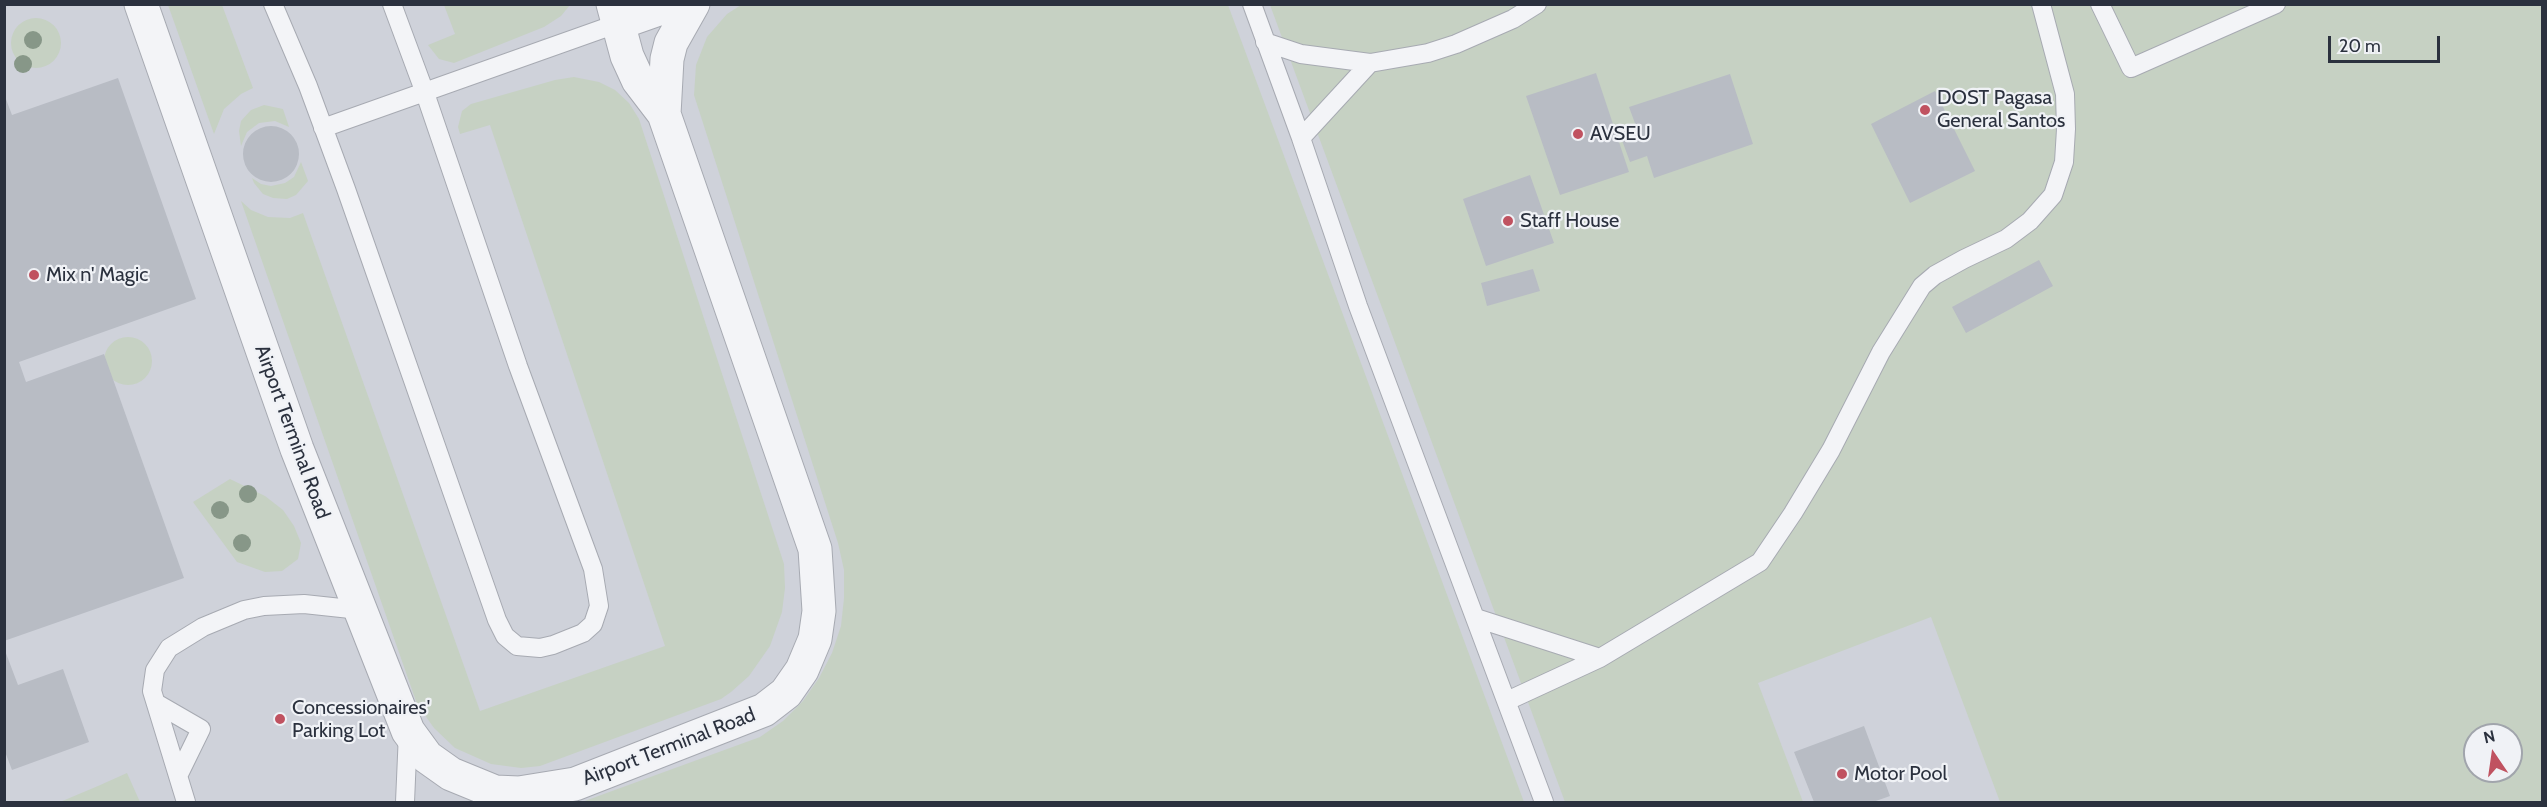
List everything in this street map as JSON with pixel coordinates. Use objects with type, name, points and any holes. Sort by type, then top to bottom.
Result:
[{"type":"street","name":"Airport Terminal Road","points":[[141,4],[297,449],[408,731],[427,757],[451,774],[514,798],[575,784],[764,710],[786,693],[802,670],[815,639],[819,611],[814,549],[664,114],[638,80],[627,56],[616,14]]},
{"type":"street","points":[[616,14],[674,4]]},
{"type":"street","name":"Airport Terminal Road","points":[[664,114],[667,59],[671,42],[693,4]]},
{"type":"lane","points":[[273,4],[308,86],[497,620],[505,636],[517,646],[540,648],[553,645],[583,633],[593,624],[599,606],[596,579],[518,366],[425,93],[392,4]]},
{"type":"lane","points":[[1252,4],[1301,138],[1358,306],[1544,802]]},
{"type":"lane","points":[[1265,42],[1301,54],[1370,63],[1456,44],[1513,20],[1537,4]]},
{"type":"lane","points":[[1507,701],[1600,658],[1760,562],[1831,450],[1881,352],[1922,286],[1935,275],[2006,239],[2030,221],[2053,195],[2064,162],[2065,94],[2041,4]]},
{"type":"lane","points":[[2100,4],[2131,68],[2276,4]]},
{"type":"lane","points":[[323,128],[425,93],[616,14]]},
{"type":"lane","points":[[1301,138],[1370,63]]},
{"type":"lane","points":[[186,802],[156,703],[153,682],[154,670],[169,648],[203,627],[244,610],[264,606],[304,604],[360,610]]},
{"type":"lane","points":[[1476,618],[1600,658]]},
{"type":"lane","points":[[156,703],[201,729],[178,776]]},
{"type":"lane","points":[[405,802],[408,731]]},
{"type":"shaded area","points":[[5,5],[2542,5],[2542,802],[5,802]]},
{"type":"green space","points":[[168,5],[222,5],[253,88],[241,94],[224,109],[214,134]]},
{"type":"green space","points":[[444,5],[570,5],[561,16],[544,27],[454,63],[439,59],[428,45],[455,34]]},
{"type":"green space","points":[[741,5],[1228,5],[1524,802],[582,802],[760,737],[783,721],[803,701],[819,678],[832,653],[841,626],[844,570],[838,543],[694,95],[696,65],[707,37],[727,14]]},
{"type":"green space","points":[[1270,5],[2542,5],[2542,802],[2000,802],[1931,617],[1758,683],[1803,802],[1565,802]]},
{"type":"green space","points":[[36,18],[54,25],[61,43],[54,61],[36,68],[18,61],[11,43],[18,25]]},
{"type":"green space","points":[[574,77],[599,82],[615,90],[629,103],[639,119],[784,564],[785,588],[782,612],[770,646],[749,676],[721,699],[540,766],[521,768],[491,764],[455,748],[434,728],[417,704],[241,201],[251,210],[268,217],[290,218],[303,213],[480,711],[665,646],[490,125],[460,134],[458,127],[462,111],[471,104],[555,80]]},
{"type":"green space","points":[[264,105],[283,109],[289,127],[275,121],[259,123],[247,132],[241,146],[239,131],[241,121],[251,110]]},
{"type":"green space","points":[[301,162],[308,181],[296,195],[287,199],[273,198],[263,194],[252,178],[261,184],[271,186],[285,183],[294,177]]},
{"type":"green space","points":[[123,337],[133,337],[148,347],[152,361],[151,370],[142,381],[133,385],[123,385],[108,375],[104,366],[104,356],[114,341]]},
{"type":"green space","points":[[230,479],[265,496],[283,510],[294,526],[301,543],[298,559],[282,571],[265,572],[237,562],[193,502]]},
{"type":"green space","points":[[127,773],[140,802],[60,802],[98,786]]},
{"type":"building","name":"AVSEU","points":[[1596,73],[1629,172],[1560,195],[1526,96]]},
{"type":"building","points":[[1730,74],[1753,144],[1654,178],[1647,156],[1630,162],[1619,132],[1636,126],[1629,107]]},
{"type":"building","points":[[118,78],[196,299],[19,362],[26,382],[104,354],[184,578],[4,641],[4,94],[12,115]]},
{"type":"building","points":[[1935,91],[1975,171],[1910,203],[1871,124]]},
{"type":"building","points":[[271,126],[282,128],[291,134],[297,143],[299,154],[297,165],[291,174],[282,180],[271,182],[260,180],[251,174],[245,165],[243,154],[245,143],[251,134],[260,128]]},
{"type":"building","name":"Staff House","points":[[1530,175],[1554,243],[1486,266],[1463,199]]},
{"type":"building","points":[[2039,260],[2053,286],[1966,333],[1952,307]]},
{"type":"building","points":[[1533,269],[1540,291],[1487,306],[1481,283]]},
{"type":"building","points":[[4,648],[18,685],[63,669],[89,742],[12,770],[4,749]]},
{"type":"building","name":"Motor Pool","points":[[1864,726],[1890,796],[1873,802],[1814,802],[1794,752]]},
{"type":"place","name":"DOST Pagasa General Santos","points":[[1925,110]]},
{"type":"place","name":"AVSEU","points":[[1578,134]]},
{"type":"place","name":"Staff House","points":[[1508,221]]},
{"type":"place","name":"Mix n' Magic","points":[[34,275]]},
{"type":"place","name":"Concessionaires' Parking Lot","points":[[280,719]]},
{"type":"place","name":"Motor Pool","points":[[1842,774]]}]
